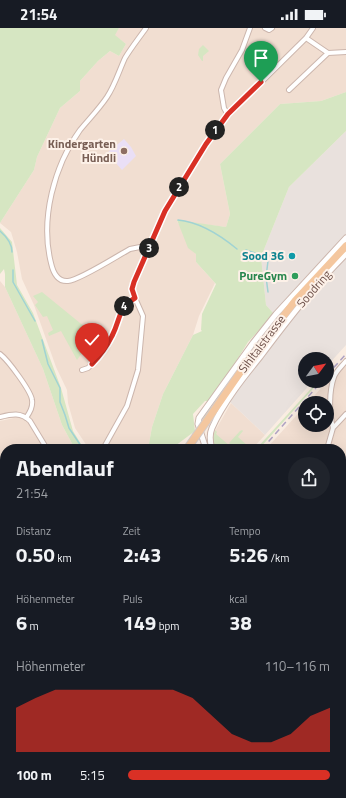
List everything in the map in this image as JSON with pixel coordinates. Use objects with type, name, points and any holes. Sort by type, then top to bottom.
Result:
[{"type":"main road","name":"Sihltalstrasse","points":[[190,444],[246,364],[295,301],[346,246]]},
{"type":"street","points":[[146,28],[126,58],[108,95],[80,130],[59,170],[54,181],[49,205],[48,239],[52,270],[56,276],[64,281],[75,279],[130,249],[140,247],[149,248]]},
{"type":"street","points":[[228,114],[224,108],[221,90],[242,50],[250,28]]},
{"type":"street","points":[[264,28],[269,30],[272,28]]},
{"type":"street","points":[[106,444],[127,406],[138,370],[143,316],[132,289],[165,211],[206,144],[228,114],[306,38],[313,28]]},
{"type":"street","points":[[306,38],[328,53],[346,52]]},
{"type":"street","points":[[289,90],[328,53]]},
{"type":"street","name":"Soodring","points":[[199,428],[199,418],[253,344],[294,294],[346,238]]},
{"type":"street","name":"Soodring","points":[[212,429],[231,396],[276,335],[316,286],[346,254]]},
{"type":"street","points":[[82,370],[88,368],[99,357],[113,335],[123,307],[135,298]]},
{"type":"street","points":[[0,354],[10,364],[31,396],[32,406],[26,418]]},
{"type":"street","points":[[332,396],[332,385],[335,375],[346,361]]},
{"type":"street","points":[[0,417],[17,414],[26,418],[30,421],[44,444]]},
{"type":"street","points":[[334,428],[346,415]]},
{"type":"street","points":[[199,428],[204,430],[212,429],[211,444]]},
{"type":"street","points":[[199,428],[204,444]]},
{"type":"street","points":[[329,444],[333,432]]},
{"type":"shaded area","points":[[119,28],[346,28],[346,92],[321,101],[280,104],[220,164],[230,214],[226,227],[177,221],[196,254],[196,262],[215,283],[199,316],[193,335],[163,394],[152,427],[149,444],[86,444],[75,428],[68,403],[67,390],[56,367],[34,305],[22,279],[17,252],[11,232],[0,223],[34,170],[37,157],[60,108],[80,91],[80,81],[98,61],[110,51],[119,56],[126,44],[114,35]]},
{"type":"shaded area","points":[[346,131],[346,345],[334,358],[334,352],[298,352],[298,388],[307,388],[298,396],[298,398],[265,435],[229,401],[274,314],[266,305],[261,257],[289,187]]},
{"type":"shaded area","points":[[124,139],[136,156],[122,170],[107,153]]},
{"type":"shaded area","points":[[0,281],[5,287],[43,369],[62,425],[72,444],[0,444],[0,421],[14,418],[0,419]]},
{"type":"shaded area","points":[[346,359],[346,444],[271,444],[298,414],[298,432],[334,432],[334,396],[314,396],[321,388],[334,388],[334,373]]},
{"type":"shaded area","points":[[231,403],[265,435],[257,444],[214,444],[213,438],[215,431]]},
{"type":"green space","points":[[0,28],[119,28],[115,35],[126,44],[119,56],[110,51],[98,61],[80,81],[80,91],[60,108],[37,157],[34,170],[0,223]]},
{"type":"green space","points":[[203,45],[209,51],[203,56],[202,61],[198,55],[199,49]]},
{"type":"green space","points":[[346,92],[346,131],[289,187],[261,257],[266,305],[274,314],[248,342],[208,401],[205,401],[193,414],[195,431],[178,444],[149,444],[152,427],[163,394],[193,335],[202,331],[202,314],[216,284],[196,262],[196,254],[188,248],[177,220],[226,227],[230,214],[220,164],[280,104],[321,101]]},
{"type":"green space","points":[[0,228],[12,242],[17,285],[33,313],[61,388],[73,431],[81,444],[72,444],[62,425],[43,369],[5,287],[4,269],[0,274]]},
{"type":"green space","points":[[42,292],[96,336],[90,336],[86,339],[83,337],[78,342],[77,347],[82,353],[77,360],[61,331],[49,336],[48,333],[53,330],[47,316],[43,317],[35,305],[38,302],[33,296]]},
{"type":"green space","points":[[286,307],[253,349],[204,419],[202,418],[260,336]]},
{"type":"green space","points":[[312,388],[314,388],[307,396],[304,396]]},
{"type":"green space","points":[[298,403],[298,406],[263,444],[261,444]]},
{"type":"green space","points":[[215,430],[217,432],[216,434],[228,444],[214,444],[213,438]]},
{"type":"green space","points":[[240,431],[243,431],[238,437],[246,444],[230,444],[229,443]]},
{"type":"waterway","points":[[178,220],[202,226],[224,239],[237,249]]},
{"type":"waterway","points":[[0,231],[9,240],[12,252]]},
{"type":"waterway","points":[[246,250],[264,256],[268,261],[266,277],[268,292]]},
{"type":"waterway","points":[[13,270],[13,282],[35,321]]},
{"type":"waterway","points":[[42,340],[48,364],[60,388],[60,402],[69,428],[80,444]]},
{"type":"railway","points":[[334,367],[346,354]]},
{"type":"railway","points":[[266,444],[316,388]]},
{"type":"place","name":"Kindergarten Hündli","points":[[124,151]]},
{"type":"place","name":"Sood 36","points":[[292,256]]},
{"type":"place","name":"PureGym","points":[[295,276]]},
{"type":"route","points":[[92,364],[99,357],[113,335],[123,307],[135,298],[132,289],[134,282],[165,211],[181,184],[214,131],[228,114],[261,82]]}]
